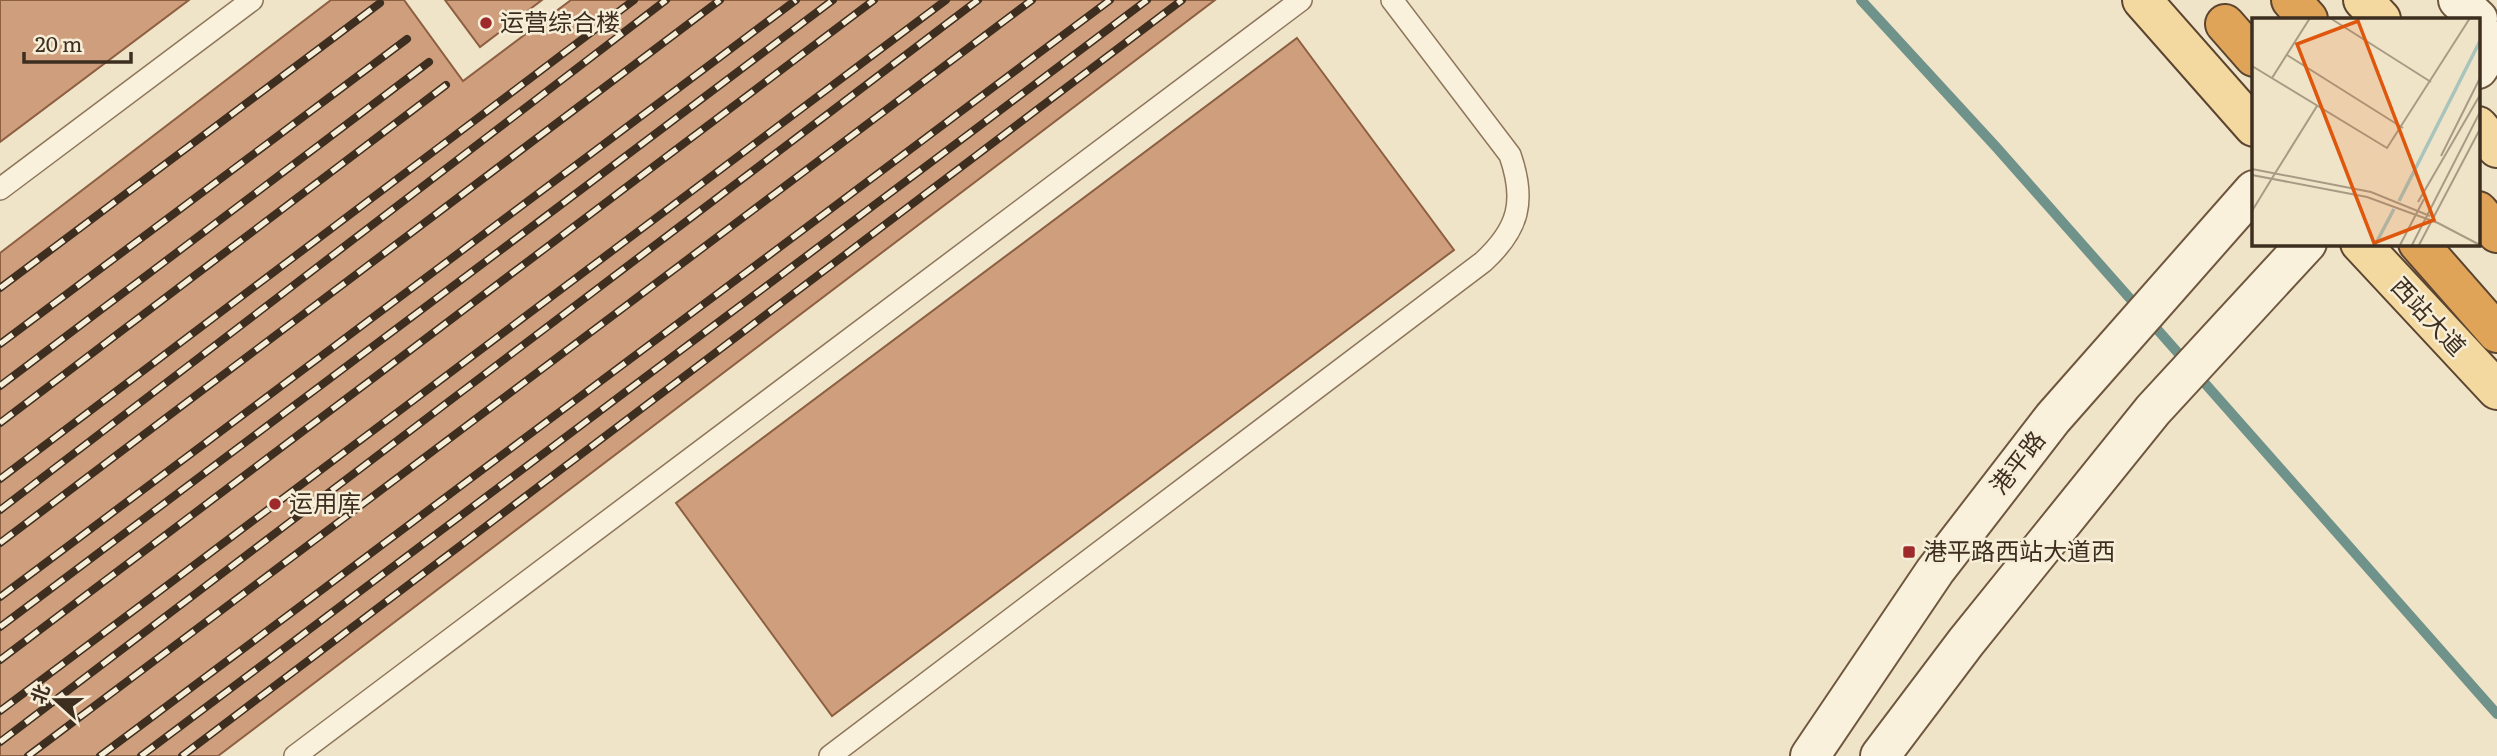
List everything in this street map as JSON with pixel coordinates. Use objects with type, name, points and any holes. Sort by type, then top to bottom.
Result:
[{"type":"highway","points":[[2291,0],[2307,18]]},
{"type":"highway","points":[[2225,24],[2252,55]]},
{"type":"highway","points":[[2480,213],[2497,233]]},
{"type":"highway","points":[[2420,245],[2497,333]]},
{"type":"main road","points":[[2142,0],[2252,125]]},
{"type":"main road","points":[[2363,0],[2380,18]]},
{"type":"main road","points":[[2480,128],[2497,148]]},
{"type":"main road","name":"西站大道","points":[[2362,245],[2497,390]]},
{"type":"street","points":[[2458,0],[2475,18]]},
{"type":"street","points":[[2480,59],[2486,29]]},
{"type":"street","name":"港平路","points":[[1810,756],[1935,571],[2053,418],[2252,192]]},
{"type":"street","points":[[1880,756],[1966,642],[2153,410],[2305,245]]},
{"type":"lane","points":[[0,189],[252,0]]},
{"type":"lane","points":[[295,756],[1301,0]]},
{"type":"lane","points":[[830,756],[1472,271],[1498,248],[1510,232],[1517,204],[1516,174],[1510,156],[1392,0]]},
{"type":"building","points":[[0,0],[189,0],[0,142]]},
{"type":"building","name":"运用库","points":[[331,0],[404,0],[463,81],[571,0],[1215,0],[218,756],[0,756],[0,253]]},
{"type":"building","name":"运营综合楼","points":[[445,0],[542,0],[480,47]]},
{"type":"building","points":[[1297,38],[1454,250],[832,716],[676,503]]},
{"type":"waterway","points":[[1861,0],[1997,148],[2497,714]]},
{"type":"railway","points":[[0,479],[634,0]]},
{"type":"railway","points":[[0,510],[666,0]]},
{"type":"railway","points":[[0,543],[720,0]]},
{"type":"railway","points":[[0,597],[796,0]]},
{"type":"railway","points":[[0,627],[833,0]]},
{"type":"railway","points":[[0,660],[874,0]]},
{"type":"railway","points":[[0,711],[946,0]]},
{"type":"railway","points":[[0,742],[978,0]]},
{"type":"railway","points":[[28,756],[1032,0]]},
{"type":"railway","points":[[100,756],[1110,0]]},
{"type":"railway","points":[[141,756],[1147,0]]},
{"type":"railway","points":[[182,756],[1182,0]]},
{"type":"railway","points":[[0,288],[380,3]]},
{"type":"railway","points":[[0,344],[407,39]]},
{"type":"railway","points":[[0,386],[429,62]]},
{"type":"railway","points":[[0,423],[446,85]]},
{"type":"place","name":"运营综合楼","points":[[486,23]]},
{"type":"place","name":"运用库","points":[[275,504]]},
{"type":"place","name":"港平路西站大道西","points":[[1909,552]]}]
